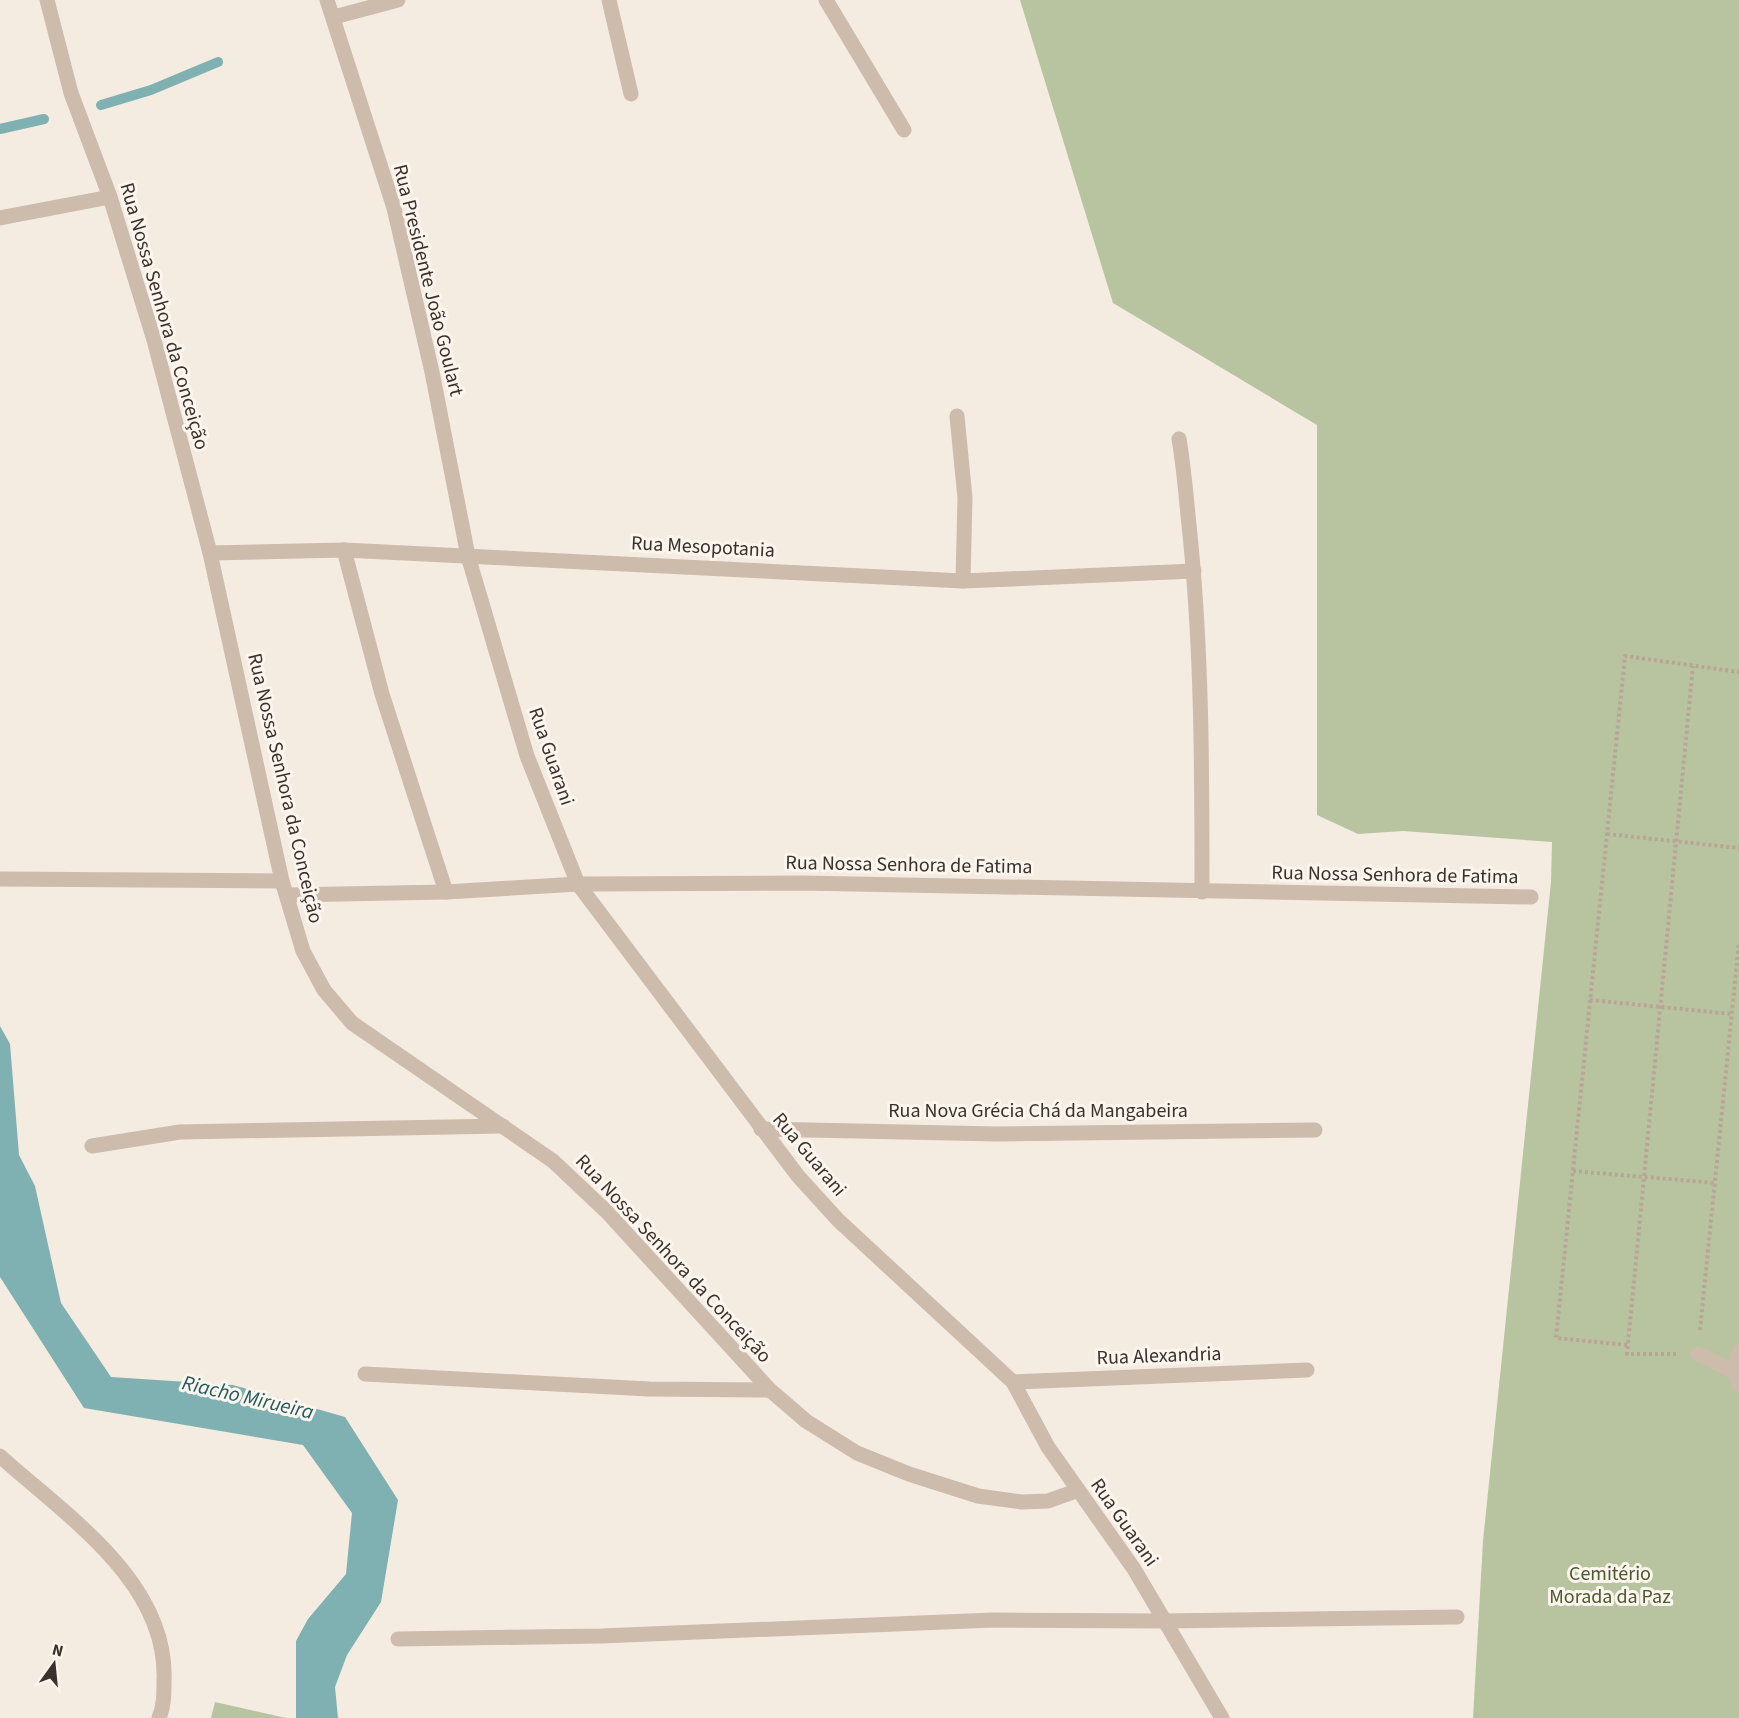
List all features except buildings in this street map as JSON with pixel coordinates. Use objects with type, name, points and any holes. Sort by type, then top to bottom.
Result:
[{"type":"street","name":"Rua Nossa Senhora da Conceição","points":[[47,0],[71,93],[110,197],[154,340],[210,553],[284,888],[303,951],[324,990],[352,1023],[553,1161],[607,1212],[770,1390],[806,1421],[857,1454],[909,1474],[978,1496],[1022,1502],[1048,1501],[1077,1491]]},
{"type":"street","name":"Rua Presidente João Goulart","points":[[327,0],[394,208],[432,372],[468,556]]},
{"type":"street","points":[[334,17],[398,0]]},
{"type":"street","points":[[609,0],[631,94]]},
{"type":"street","points":[[826,0],[904,130]]},
{"type":"street","points":[[0,218],[110,197]]},
{"type":"street","points":[[957,416],[965,498],[963,580]]},
{"type":"street","points":[[1179,439],[1186,477],[1194,571],[1202,726],[1202,892]]},
{"type":"street","points":[[344,550],[382,694],[446,892]]},
{"type":"street","name":"Rua Mesopotania","points":[[210,553],[344,550],[963,580],[1194,571]]},
{"type":"street","name":"Rua Guarani","points":[[468,556],[527,756],[578,884],[798,1176],[838,1220],[1013,1382],[1048,1448],[1111,1536],[1222,1718]]},
{"type":"street","name":"Rua Nossa Senhora de Fatima","points":[[0,879],[446,892],[578,884],[846,883],[1531,897]]},
{"type":"street","points":[[92,1146],[180,1132],[503,1126]]},
{"type":"street","name":"Rua Nova Grécia Chá da Mangabeira","points":[[761,1129],[997,1134],[1315,1130]]},
{"type":"street","points":[[1698,1354],[1737,1378],[1739,1352]]},
{"type":"street","name":"Rua Alexandria","points":[[1013,1382],[1307,1370]]},
{"type":"street","points":[[365,1374],[649,1389],[770,1390]]},
{"type":"street","points":[[0,1456],[104,1549],[141,1592],[158,1629],[165,1664],[163,1708],[159,1718]]},
{"type":"street","points":[[398,1639],[600,1636],[993,1620],[1164,1621],[1457,1617]]},
{"type":"path","points":[[1627,1345],[1556,1338],[1625,656],[1739,672]]},
{"type":"path","points":[[1693,666],[1627,1354],[1698,1354],[1739,942]]},
{"type":"path","points":[[1606,834],[1739,849]]},
{"type":"path","points":[[1590,999],[1732,1014]]},
{"type":"path","points":[[1573,1171],[1715,1184]]},
{"type":"green space","name":"Cemitério Morada da Paz","points":[[1020,0],[1739,0],[1739,1718],[1473,1718],[1483,1541],[1551,882],[1552,842],[1403,831],[1358,834],[1317,815],[1317,425],[1113,303]]},
{"type":"green space","points":[[215,1702],[286,1718],[211,1718]]},
{"type":"water","name":"Riacho Mirueira","points":[[0,1026],[10,1044],[19,1155],[35,1186],[61,1303],[111,1377],[233,1385],[345,1417],[398,1500],[381,1602],[347,1655],[335,1687],[338,1718],[296,1718],[296,1641],[308,1619],[346,1574],[352,1513],[303,1445],[84,1408],[0,1277]]},
{"type":"waterway","points":[[101,105],[151,90],[218,62]]},
{"type":"waterway","points":[[0,129],[44,119]]}]
